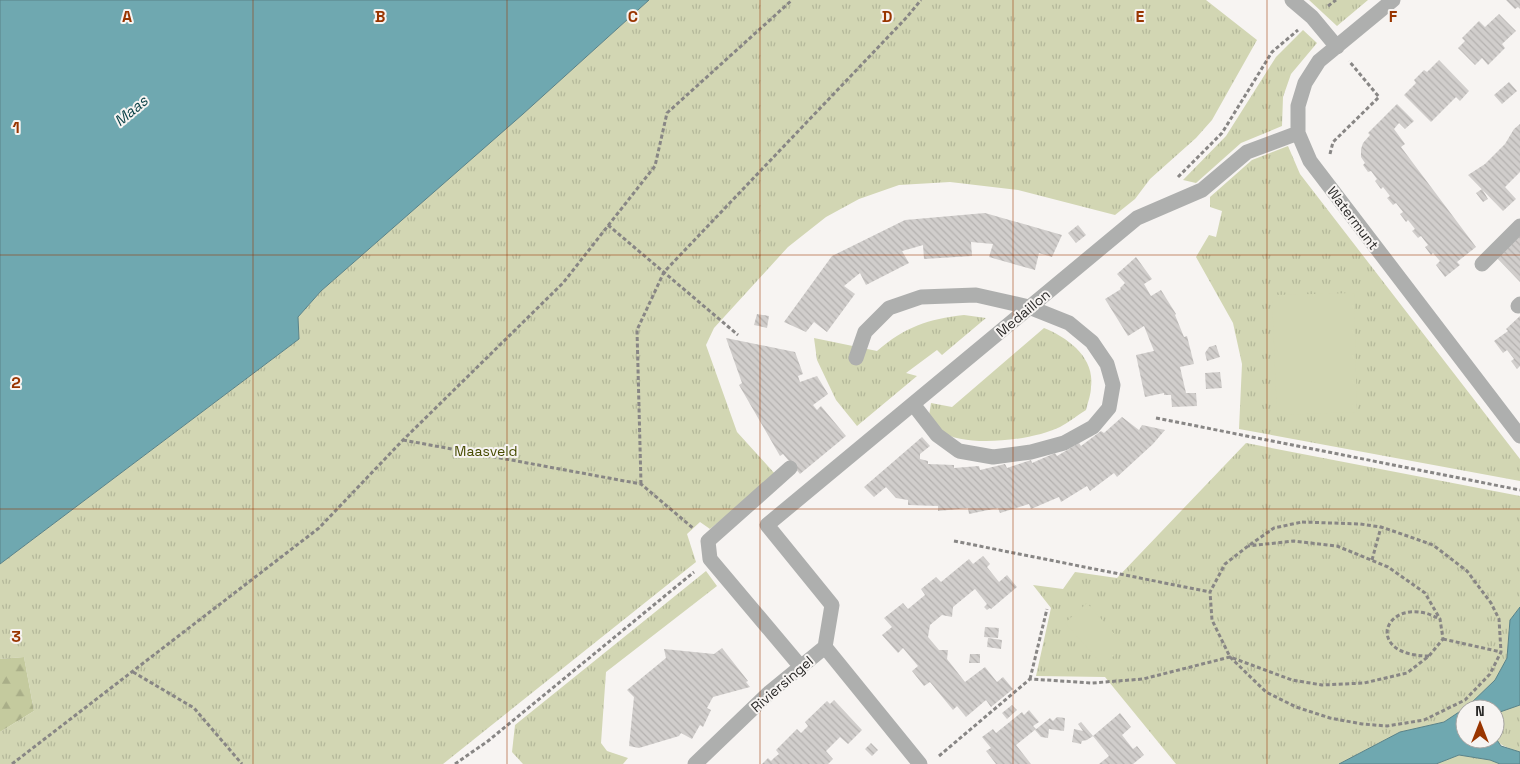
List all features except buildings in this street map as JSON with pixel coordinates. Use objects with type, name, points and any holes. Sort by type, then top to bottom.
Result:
[{"type":"street","points":[[1292,0],[1312,17],[1337,47]]},
{"type":"street","name":"Watermunt","points":[[1393,0],[1319,61],[1305,83],[1298,106],[1298,133],[1310,161],[1520,436]]},
{"type":"street","name":"Medaillon","points":[[825,647],[832,605],[767,525],[1137,218],[1202,190],[1248,152],[1298,133]]},
{"type":"street","points":[[1482,264],[1520,226]]},
{"type":"street","points":[[856,358],[865,332],[889,308],[921,296],[976,295],[1029,307],[1069,323],[1092,342],[1107,364],[1113,385],[1109,408],[1093,427],[1064,443],[1031,452],[993,457],[959,451],[937,436],[913,404]]},
{"type":"street","points":[[790,468],[708,541],[710,558],[801,666]]},
{"type":"street","name":"Riviersingel","points":[[695,764],[770,692],[825,647],[920,764]]},
{"type":"path","points":[[12,764],[319,528],[403,440],[563,283],[655,166],[667,113],[792,0]]},
{"type":"path","points":[[641,484],[637,330],[664,272],[921,0]]},
{"type":"path","points":[[1172,182],[1222,133],[1272,52],[1312,17]]},
{"type":"path","points":[[1327,184],[1329,157],[1333,142],[1379,96],[1337,47]]},
{"type":"path","points":[[608,225],[738,335]]},
{"type":"path","points":[[1156,418],[1520,490]]},
{"type":"path","points":[[403,440],[641,484],[708,541]]},
{"type":"path","points":[[1302,522],[1345,523],[1381,527],[1433,545],[1467,571],[1491,603],[1499,619],[1501,652],[1490,674],[1465,700],[1424,720],[1387,726],[1330,718],[1296,707],[1266,692],[1230,657],[1212,620],[1210,592],[1225,564],[1274,528],[1302,522]]},
{"type":"path","points":[[1372,560],[1381,527]]},
{"type":"path","points":[[1030,679],[1092,683],[1143,679],[1230,657],[1292,680],[1322,684],[1364,683],[1407,673],[1429,656],[1443,639],[1440,619],[1425,593],[1388,567],[1337,546],[1294,540],[1248,546]]},
{"type":"path","points":[[954,541],[1210,592]]},
{"type":"path","points":[[455,764],[488,741],[710,558]]},
{"type":"path","points":[[936,758],[1030,679],[1047,609]]},
{"type":"path","points":[[1429,656],[1406,654],[1396,649],[1388,640],[1387,628],[1393,619],[1408,613],[1425,613],[1440,619]]},
{"type":"path","points":[[1443,639],[1501,652]]},
{"type":"path","points":[[132,672],[194,708],[242,764]]},
{"type":"green space","name":"Maasveld","points":[[649,0],[1206,0],[1257,40],[1212,120],[1196,138],[1150,179],[1135,199],[1115,215],[1018,190],[950,182],[899,185],[859,199],[826,217],[788,247],[714,328],[706,345],[737,432],[776,475],[710,529],[700,522],[687,534],[696,562],[443,764],[0,764],[0,732],[34,711],[24,657],[0,659],[0,564],[299,339],[298,317],[321,291],[523,114]]},
{"type":"green space","points":[[1309,0],[1368,0],[1337,26]]},
{"type":"green space","points":[[1303,30],[1317,43],[1291,74],[1283,97],[1282,126],[1241,143],[1196,183],[1183,180],[1226,136],[1276,57]]},
{"type":"green space","points":[[1288,146],[1300,174],[1520,459],[1520,481],[1239,429],[1242,364],[1233,323],[1196,257],[1209,235],[1216,237],[1222,211],[1210,207],[1210,197],[1252,160]]},
{"type":"green space","points":[[1354,293],[1357,412],[1277,415],[1272,295]]},
{"type":"green space","points":[[964,315],[986,318],[942,355],[937,350],[906,373],[917,376],[857,426],[836,400],[817,360],[814,338],[877,351],[907,330],[939,319]]},
{"type":"green space","points":[[1044,328],[1070,343],[1078,350],[1089,367],[1091,390],[1086,410],[1060,427],[1034,436],[1017,439],[1000,441],[966,440],[952,437],[939,429],[929,416],[931,403],[952,407]]},
{"type":"green space","points":[[1246,443],[1520,496],[1520,607],[1510,620],[1507,658],[1495,680],[1475,699],[1455,699],[1455,715],[1444,722],[1400,732],[1339,764],[1176,764],[1105,677],[1036,676],[1051,608],[1033,585],[1063,589],[1075,572],[1117,578]]},
{"type":"green space","points":[[706,571],[717,586],[606,672],[601,743],[607,751],[628,758],[623,764],[523,764],[512,752],[515,725]]},
{"type":"green space","points":[[1087,603],[1125,646],[1103,665],[1065,623]]},
{"type":"green space","points":[[24,657],[34,711],[0,732],[0,659]]},
{"type":"green space","points":[[1520,705],[1520,752],[1505,746],[1505,710]]},
{"type":"green space","points":[[1459,755],[1490,760],[1500,764],[1436,764]]},
{"type":"water","name":"Maas","points":[[0,0],[649,0],[523,114],[321,291],[298,317],[299,339],[0,564]]},
{"type":"water","points":[[1520,607],[1520,705],[1505,710],[1505,699],[1475,699],[1495,680],[1507,658],[1510,620]]},
{"type":"water","points":[[1455,715],[1455,749],[1505,749],[1505,747],[1520,752],[1520,764],[1500,764],[1490,760],[1459,755],[1436,764],[1339,764],[1400,732],[1444,722]]}]
